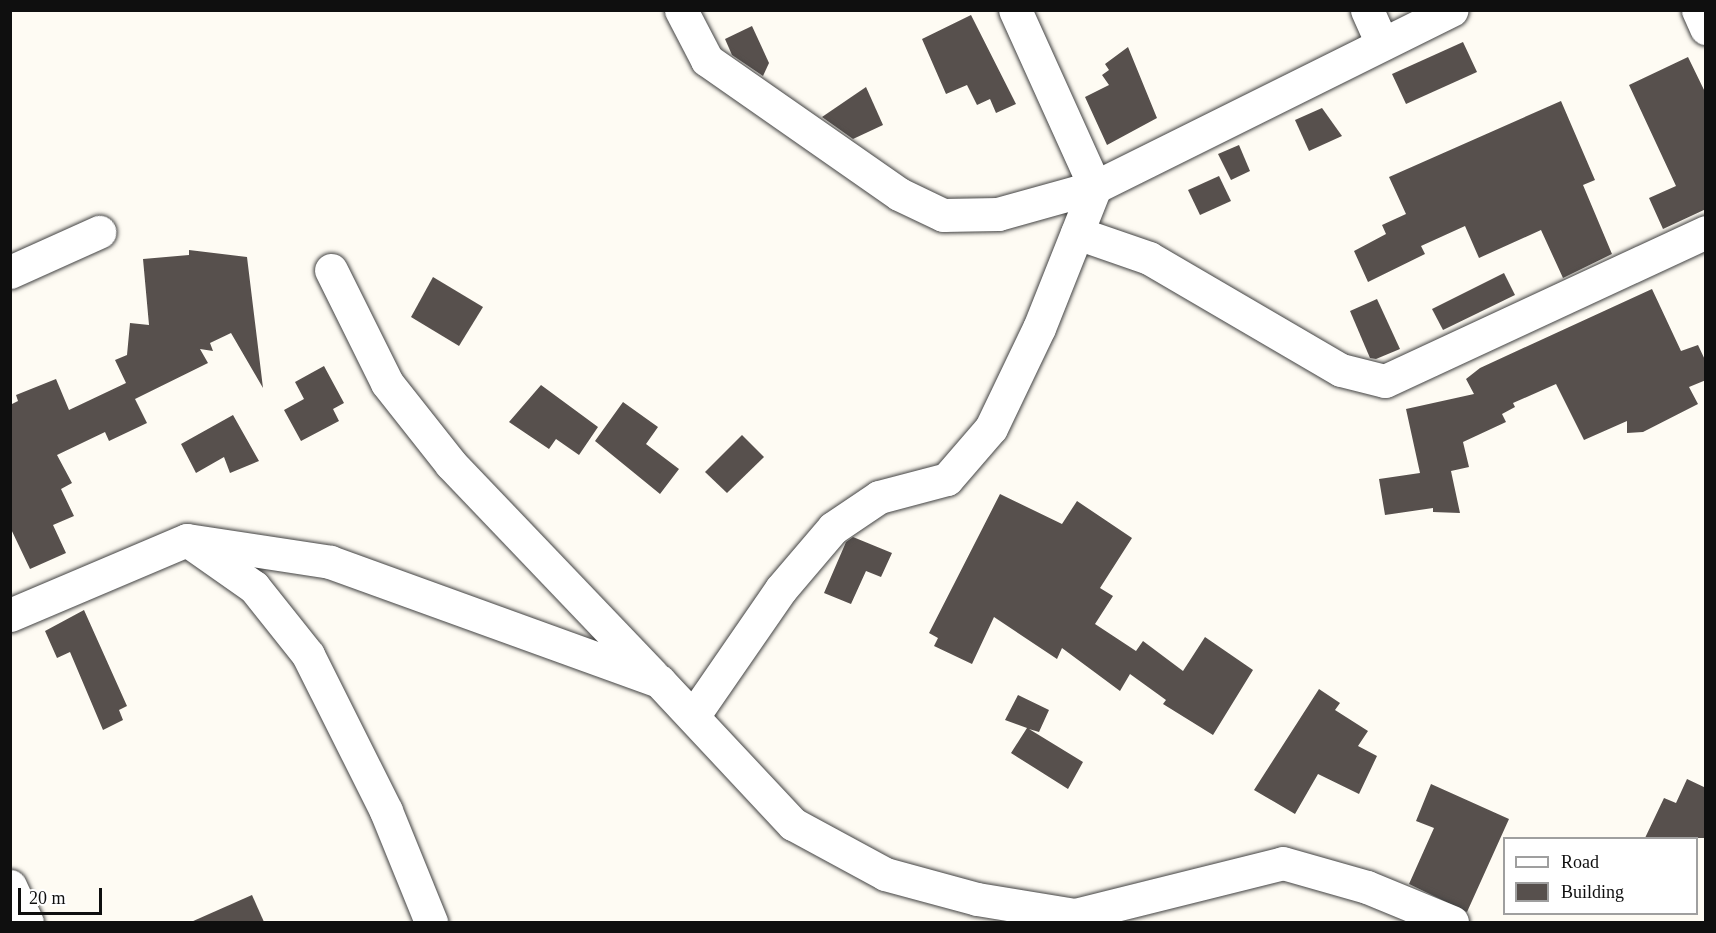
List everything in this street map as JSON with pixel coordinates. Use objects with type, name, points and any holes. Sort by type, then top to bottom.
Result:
[{"type":"street","points":[[681,10],[707,60],[898,194],[944,215],[998,214],[1095,187],[1452,10]]},
{"type":"street","points":[[694,715],[781,589],[833,528],[879,497],[947,478],[991,428],[1039,328],[1095,187],[1015,10]]},
{"type":"street","points":[[1367,10],[1382,44]]},
{"type":"street","points":[[1698,10],[1706,28]]},
{"type":"street","points":[[10,272],[99,232]]},
{"type":"street","points":[[1077,232],[1149,258],[1341,370],[1385,381],[1706,232]]},
{"type":"street","points":[[331,270],[387,383],[444,455],[694,715],[793,824],[885,874],[977,899],[1075,915],[1194,882],[1282,863],[1367,887],[1452,922]]},
{"type":"street","points":[[10,615],[187,540],[330,562],[659,681]]},
{"type":"street","points":[[187,540],[254,587],[308,655],[386,811],[430,922]]},
{"type":"street","points":[[1118,922],[1194,882]]},
{"type":"street","points":[[10,886],[27,922]]},
{"type":"building","points":[[971,15],[1016,104],[996,113],[990,99],[977,105],[967,85],[946,94],[922,39]]},
{"type":"building","points":[[752,26],[769,63],[763,76],[732,55],[725,39]]},
{"type":"building","points":[[1463,42],[1477,72],[1406,104],[1392,74]]},
{"type":"building","points":[[1128,47],[1157,118],[1107,145],[1085,97],[1109,85],[1102,75],[1109,70],[1105,64]]},
{"type":"building","points":[[1688,57],[1706,94],[1706,209],[1663,229],[1649,198],[1676,186],[1629,85]]},
{"type":"building","points":[[866,87],[883,125],[853,139],[822,117]]},
{"type":"building","points":[[1561,101],[1595,180],[1583,185],[1612,254],[1563,278],[1541,230],[1479,258],[1465,226],[1421,246],[1425,254],[1368,282],[1354,251],[1386,234],[1382,225],[1406,214],[1389,177]]},
{"type":"building","points":[[1322,108],[1342,136],[1309,151],[1295,120]]},
{"type":"building","points":[[1239,145],[1250,171],[1231,180],[1218,154]]},
{"type":"building","points":[[1219,176],[1231,201],[1200,215],[1188,190]]},
{"type":"building","points":[[189,250],[247,257],[263,388],[231,333],[210,343],[213,351],[200,349],[208,363],[135,399],[147,423],[109,441],[105,432],[57,455],[72,483],[61,489],[74,516],[53,525],[66,553],[30,569],[10,527],[10,405],[18,401],[16,395],[56,379],[69,410],[126,383],[115,360],[127,355],[130,323],[149,325],[143,259],[189,255]]},
{"type":"building","points":[[1504,273],[1515,295],[1443,330],[1432,309]]},
{"type":"building","points":[[433,277],[483,307],[459,346],[411,317]]},
{"type":"building","points":[[1652,289],[1681,351],[1698,345],[1706,362],[1706,380],[1689,387],[1698,404],[1643,432],[1627,433],[1627,421],[1584,440],[1556,384],[1513,403],[1515,407],[1502,414],[1506,422],[1463,442],[1469,467],[1451,471],[1460,513],[1433,512],[1433,508],[1385,515],[1379,479],[1420,473],[1406,409],[1474,394],[1466,379],[1480,368]]},
{"type":"building","points":[[1377,299],[1400,349],[1376,359],[1370,358],[1350,311]]},
{"type":"building","points":[[324,366],[344,403],[333,409],[339,421],[301,441],[284,410],[304,399],[295,382]]},
{"type":"building","points":[[541,385],[598,427],[579,455],[556,439],[549,449],[509,422]]},
{"type":"building","points":[[623,402],[658,427],[646,444],[679,469],[660,494],[595,441]]},
{"type":"building","points":[[233,415],[259,461],[230,473],[224,457],[196,473],[181,444]]},
{"type":"building","points":[[742,435],[764,457],[727,493],[705,472]]},
{"type":"building","points":[[1000,494],[1062,524],[1077,501],[1132,538],[1100,588],[1113,596],[1095,624],[1136,651],[1143,641],[1183,671],[1205,637],[1253,670],[1213,735],[1163,704],[1166,700],[1130,674],[1120,691],[1062,648],[1057,659],[994,617],[972,664],[934,646],[938,638],[929,633]]},
{"type":"building","points":[[853,537],[892,553],[881,577],[866,571],[851,604],[824,593],[846,542]]},
{"type":"building","points":[[84,610],[127,706],[119,710],[123,720],[103,730],[70,652],[57,658],[45,631]]},
{"type":"building","points":[[1319,689],[1340,703],[1335,710],[1368,731],[1358,746],[1377,756],[1359,794],[1318,774],[1295,814],[1254,790]]},
{"type":"building","points":[[1018,695],[1049,710],[1039,732],[1029,729],[1083,762],[1068,789],[1011,753],[1027,728],[1005,720]]},
{"type":"building","points":[[1687,779],[1706,788],[1706,838],[1645,837],[1664,798],[1676,803]]},
{"type":"building","points":[[1431,784],[1509,819],[1467,912],[1409,884],[1434,828],[1416,821]]},
{"type":"building","points":[[252,895],[264,922],[191,922]]}]
